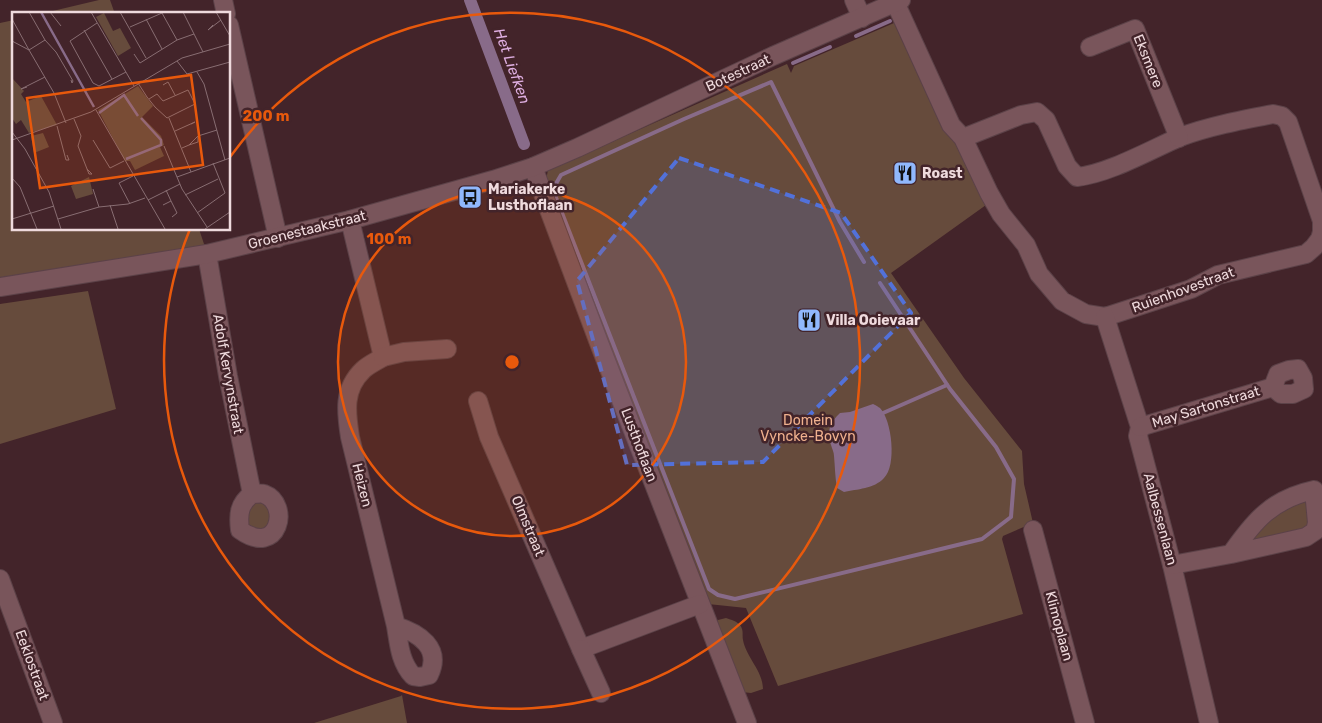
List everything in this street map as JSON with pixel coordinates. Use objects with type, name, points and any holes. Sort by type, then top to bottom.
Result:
[{"type":"street","points":[[854,0],[862,18]]},
{"type":"street","points":[[898,1],[951,125],[963,138],[989,193],[1002,214],[1026,245],[1039,274],[1062,301],[1086,314],[1105,317]]},
{"type":"street","name":"Botestraat","points":[[577,148],[782,52],[898,1]]},
{"type":"street","name":"Eksmere","points":[[1090,47],[1142,27],[1179,138]]},
{"type":"street","points":[[230,29],[278,238]]},
{"type":"street","name":"Ruienhovestraat","points":[[963,138],[1021,115],[1037,112],[1046,120],[1067,166],[1077,177],[1087,176],[1106,169],[1200,130],[1273,114],[1282,116],[1288,122],[1322,221],[1320,239],[1314,247],[1306,254],[1218,275],[1191,289],[1105,317]]},
{"type":"street","name":"Groenestaakstraat","points":[[0,287],[207,254],[278,238],[493,180],[533,167],[577,148]]},
{"type":"street","name":"Lusthoflaan","points":[[533,167],[599,343],[747,723]]},
{"type":"street","points":[[350,220],[383,357]]},
{"type":"street","name":"Adolf Kervynstraat","points":[[207,254],[228,376],[252,494]]},
{"type":"street","name":"Aalbessenlaan","points":[[1105,317],[1140,427],[1138,436],[1172,565],[1209,723]]},
{"type":"street","name":"Heizen","points":[[396,626],[350,437],[346,408],[351,385],[363,370],[383,357],[404,352],[447,350]]},
{"type":"street","name":"May Sartonstraat","points":[[1140,427],[1273,387]]},
{"type":"street","name":"Olmstraat","points":[[478,401],[489,437],[601,693]]},
{"type":"street","points":[[1172,565],[1231,554],[1306,537],[1315,531],[1318,489],[1298,493],[1267,511],[1251,526],[1231,554]]},
{"type":"street","name":"Klimoplaan","points":[[1033,530],[1085,723]]},
{"type":"street","name":"Eeklostraat","points":[[0,579],[53,723]]},
{"type":"street","points":[[581,649],[700,604]]},
{"type":"highlighted area","points":[[679,158],[841,213],[911,313],[763,462],[627,465],[577,281]]},
{"type":"green space","points":[[99,0],[110,0],[114,12],[48,12]]},
{"type":"green space","points":[[12,20],[12,230],[199,230],[205,247],[0,278],[0,23]]},
{"type":"green space","name":"Domein Vyncke-Bovyn","points":[[894,23],[942,128],[958,147],[986,205],[891,273],[964,378],[1022,451],[1024,484],[1033,523],[1003,536],[1002,539],[1023,614],[778,686],[746,608],[708,604],[545,185],[548,170],[787,64],[791,73],[794,66]]},
{"type":"green space","points":[[88,291],[116,409],[0,444],[0,304]]},
{"type":"green space","points":[[1304,497],[1311,501],[1308,530],[1248,544],[1261,525]]},
{"type":"green space","points":[[258,502],[270,507],[272,526],[261,532],[246,524],[249,508]]},
{"type":"green space","points":[[726,618],[740,625],[747,652],[760,676],[763,689],[751,693],[742,692],[717,625],[718,620]]},
{"type":"green space","points":[[401,696],[407,723],[314,723]]},
{"type":"shaded area","points":[[873,404],[880,408],[888,422],[892,454],[891,464],[888,472],[880,482],[865,488],[844,492],[837,488],[834,455],[829,436],[830,428],[840,413],[850,412]]},
{"type":"waterway","name":"Het Liefken","points":[[470,0],[524,144]]},
{"type":"waterway","points":[[856,36],[890,21]]},
{"type":"waterway","points":[[793,63],[830,47]]},
{"type":"waterway","points":[[864,262],[840,222],[771,82],[561,175],[554,187],[555,195],[709,589],[718,595],[735,599],[982,539],[1011,517],[1014,479],[996,447],[950,389],[880,283]]},
{"type":"waterway","points":[[883,413],[947,385]]},
{"type":"place","name":"Roast","points":[[905,173]]},
{"type":"place","name":"Mariakerke Lusthoflaan","points":[[470,197]]},
{"type":"place","name":"Villa Ooievaar","points":[[809,320]]}]
